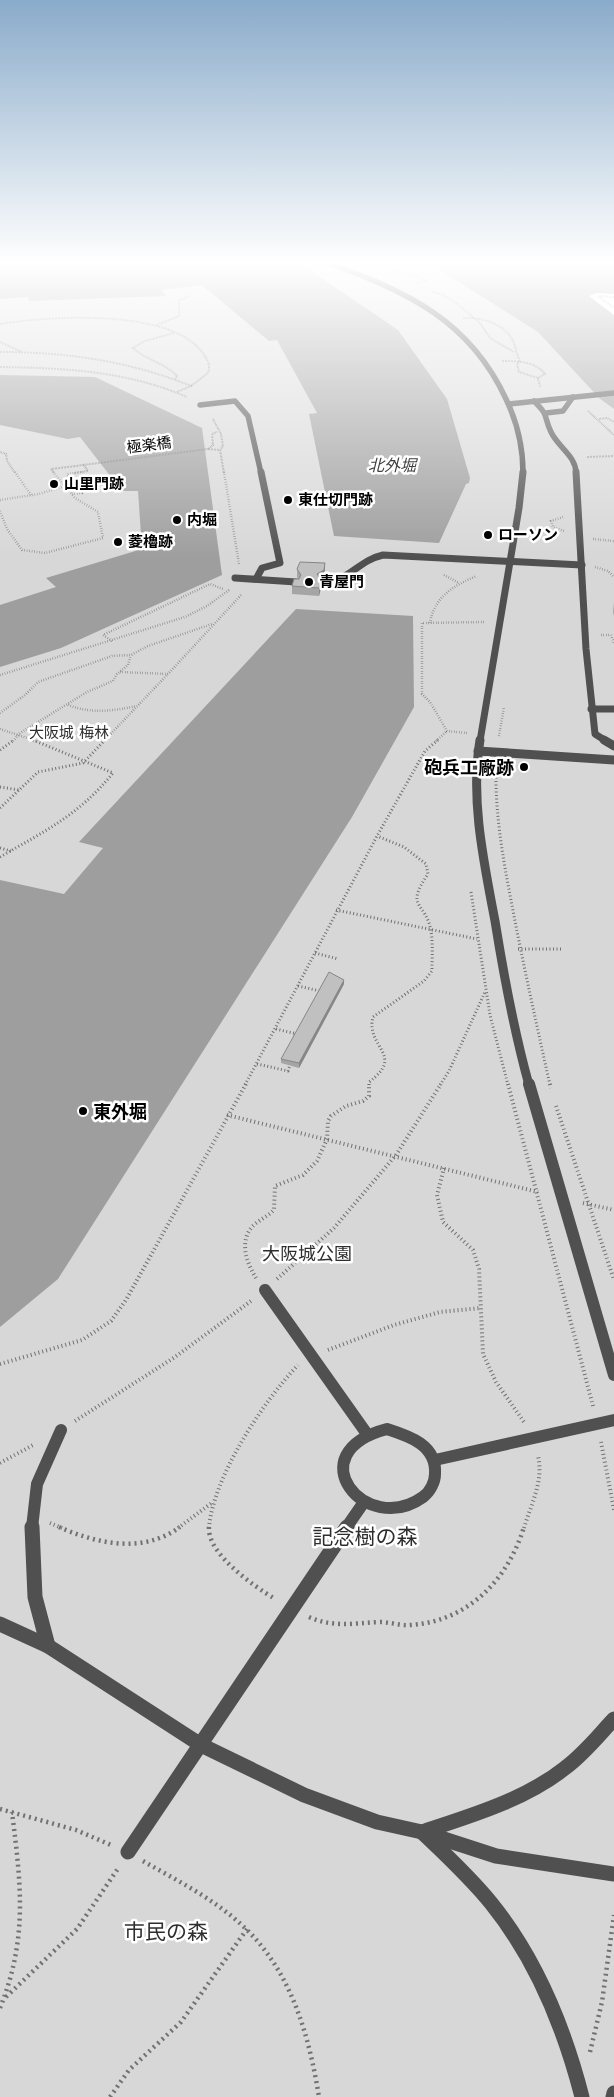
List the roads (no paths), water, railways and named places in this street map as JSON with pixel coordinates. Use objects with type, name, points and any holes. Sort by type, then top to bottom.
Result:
[{"type":"street","points":[[486,362],[509,404],[523,456],[520,501],[478,751],[477,784],[483,856],[515,1036],[614,1375]]},
{"type":"street","points":[[509,404],[614,393]]},
{"type":"street","points":[[546,413],[563,411],[573,398]]},
{"type":"street","points":[[200,405],[235,401],[248,416],[279,550],[280,563],[262,568],[256,580]]},
{"type":"street","points":[[534,401],[546,413],[551,433],[576,465],[595,734],[614,746]]},
{"type":"street","points":[[322,583],[346,579],[365,561],[383,555],[582,565]]},
{"type":"street","points":[[234,578],[296,582]]},
{"type":"street","points":[[592,709],[614,710]]},
{"type":"street","points":[[478,751],[614,760]]},
{"type":"street","points":[[265,1290],[367,1434]]},
{"type":"street","points":[[435,1460],[614,1420]]},
{"type":"street","points":[[387,1429],[407,1433],[424,1444],[435,1460],[436,1476],[430,1491],[418,1502],[400,1509],[382,1509],[364,1502],[350,1490],[343,1474],[344,1458],[352,1444],[367,1434],[387,1429]]},
{"type":"street","points":[[48,1646],[35,1597],[30,1538],[37,1484],[61,1430]]},
{"type":"street","points":[[128,1852],[364,1502]]},
{"type":"street","points":[[0,1624],[48,1646],[201,1745],[304,1795],[377,1822],[422,1832],[496,1856],[614,1874]]},
{"type":"street","points":[[422,1832],[482,1812],[556,1775],[578,1757],[614,1719]]},
{"type":"street","points":[[422,1832],[459,1868],[498,1911],[526,1953],[558,2019],[575,2068],[582,2097]]},
{"type":"street","points":[[613,2097],[614,2092]]},
{"type":"water","name":"北外堀","points":[[289,362],[421,362],[447,399],[470,478],[439,543],[334,536],[309,414],[317,413]]},
{"type":"water","points":[[566,362],[614,362],[614,409],[600,399]]},
{"type":"water","name":"内堀","points":[[0,375],[95,377],[202,428],[222,575],[61,648],[0,667],[0,605],[56,587],[46,578],[142,549],[138,491],[122,491],[80,437],[68,439],[0,425]]},
{"type":"water","name":"東外堀","points":[[296,609],[413,616],[414,707],[352,817],[58,1279],[0,1327],[0,880],[64,894],[103,848],[79,842]]},
{"type":"place","name":"山里門跡","points":[[54,484]]},
{"type":"place","name":"東仕切門跡","points":[[288,500]]},
{"type":"place","name":"内堀","points":[[177,520]]},
{"type":"place","name":"ローソン","points":[[488,535]]},
{"type":"place","name":"菱櫓跡","points":[[118,542]]},
{"type":"place","name":"青屋門","points":[[309,582]]},
{"type":"place","name":"砲兵工廠跡","points":[[524,767]]},
{"type":"place","name":"東外堀","points":[[83,1111]]},
{"type":"park label","name":"大阪城 梅林","points":[[69,733]]},
{"type":"park label","name":"大阪城公園","points":[[307,1253]]},
{"type":"park label","name":"記念樹の森","points":[[365,1536]]},
{"type":"park label","name":"市民の森","points":[[166,1931]]}]
